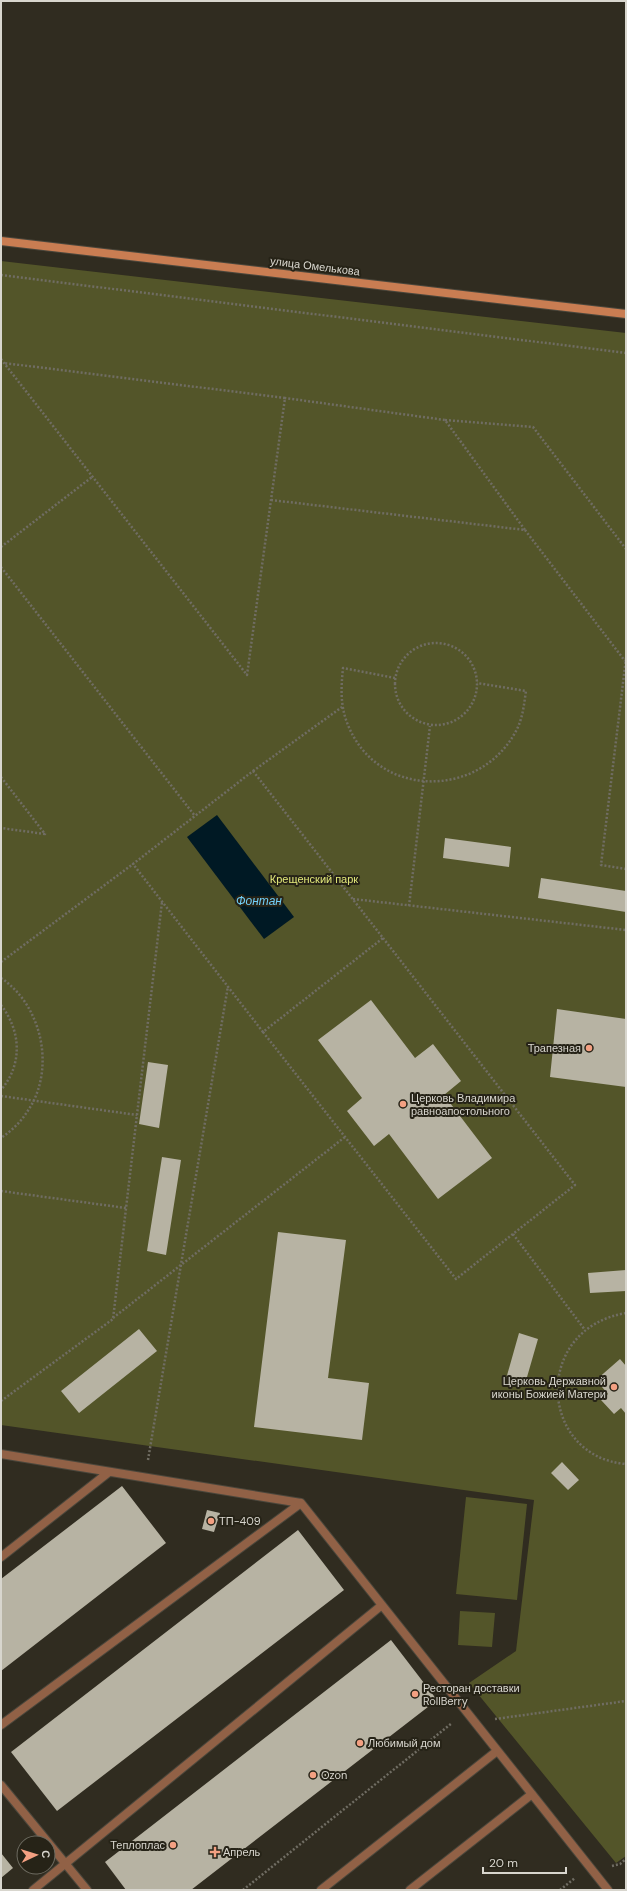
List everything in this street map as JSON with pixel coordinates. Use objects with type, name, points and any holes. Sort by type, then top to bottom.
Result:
[{"type":"street","name":"улица Омелькова","points":[[1,240],[626,314]]},
{"type":"lane","points":[[1,1454],[301,1503],[608,1890]]},
{"type":"lane","points":[[1,1557],[109,1472]]},
{"type":"lane","points":[[1,1725],[301,1503]]},
{"type":"lane","points":[[33,1890],[382,1605]]},
{"type":"lane","points":[[321,1890],[497,1750]]},
{"type":"lane","points":[[1,1785],[86,1890]]},
{"type":"lane","points":[[410,1890],[532,1794]]},
{"type":"path","points":[[1,275],[626,353]]},
{"type":"path","points":[[1,359],[247,675],[285,398]]},
{"type":"path","points":[[4,363],[285,398],[445,420],[533,427],[626,549]]},
{"type":"path","points":[[445,420],[524,530],[626,662]]},
{"type":"path","points":[[1,547],[92,477]]},
{"type":"path","points":[[271,500],[524,530]]},
{"type":"path","points":[[1,567],[195,816]]},
{"type":"path","points":[[430,644],[442,644],[455,647],[465,655],[473,665],[477,683],[477,691],[473,703],[466,714],[449,723],[430,726],[418,722],[407,714],[398,698],[395,678],[403,661],[417,648],[430,644]]},
{"type":"path","points":[[626,658],[601,865],[626,868]]},
{"type":"path","points":[[395,678],[343,668],[341,688],[342,707],[357,742],[370,757],[385,769],[403,777],[424,781],[441,782],[460,778],[478,771],[494,759],[507,745],[517,729],[523,710],[526,691],[477,683]]},
{"type":"path","points":[[1,962],[133,864],[253,771],[342,707]]},
{"type":"path","points":[[409,906],[430,726]]},
{"type":"path","points":[[133,864],[456,1279],[575,1186],[253,771]]},
{"type":"path","points":[[1,777],[45,834],[1,828]]},
{"type":"path","points":[[353,899],[626,930]]},
{"type":"path","points":[[113,1318],[162,902]]},
{"type":"path","points":[[263,1032],[383,938]]},
{"type":"path","points":[[1,978],[21,996],[32,1013],[39,1032],[43,1053],[42,1073],[28,1111],[15,1127],[1,1138]]},
{"type":"path","points":[[145,1478],[228,986]]},
{"type":"path","points":[[1,1004],[11,1019],[16,1034],[18,1051],[15,1068],[1,1090]]},
{"type":"path","points":[[1,1096],[137,1115]]},
{"type":"path","points":[[1,1401],[113,1318],[345,1137]]},
{"type":"path","points":[[1,1191],[126,1208]]},
{"type":"path","points":[[513,1234],[586,1330]]},
{"type":"path","points":[[626,1312],[612,1315],[596,1322],[581,1333],[569,1347],[561,1364],[557,1382],[558,1400],[563,1418],[573,1434],[585,1448],[601,1458],[626,1464]]},
{"type":"path","points":[[474,1722],[626,1701]]},
{"type":"path","points":[[243,1890],[466,1712]]},
{"type":"green space","name":"Крещенский парк","points":[[1,261],[626,333],[626,1856],[616,1863],[469,1683],[516,1651],[534,1500],[1,1425]]},
{"type":"green space","points":[[466,1497],[527,1504],[517,1600],[456,1594]]},
{"type":"green space","points":[[460,1611],[495,1613],[492,1647],[458,1645]]},
{"type":"water","name":"Фонтан","points":[[217,815],[294,917],[264,939],[187,837]]},
{"type":"building","points":[[445,838],[511,847],[509,867],[443,858]]},
{"type":"building","points":[[541,878],[626,891],[626,912],[538,898]]},
{"type":"building","name":"Церковь Владимира равноапостольного","points":[[371,1000],[415,1058],[433,1044],[461,1081],[444,1095],[492,1158],[438,1199],[389,1134],[374,1146],[347,1111],[362,1098],[318,1040]]},
{"type":"building","name":"Трапезная","points":[[557,1009],[626,1019],[626,1087],[550,1077]]},
{"type":"building","points":[[148,1062],[168,1065],[159,1128],[139,1124]]},
{"type":"building","points":[[162,1157],[181,1160],[166,1255],[147,1251]]},
{"type":"building","points":[[278,1232],[346,1240],[328,1378],[369,1383],[362,1440],[254,1427]]},
{"type":"building","points":[[626,1270],[626,1291],[590,1293],[588,1273]]},
{"type":"building","points":[[139,1329],[157,1351],[79,1413],[61,1391]]},
{"type":"building","points":[[519,1333],[538,1339],[525,1384],[506,1379]]},
{"type":"building","name":"Церковь Державной иконы Божией Матери","points":[[620,1359],[626,1366],[626,1414],[621,1408],[614,1414],[601,1400],[608,1394],[596,1380]]},
{"type":"building","points":[[562,1462],[579,1480],[568,1490],[551,1473]]},
{"type":"building","points":[[122,1486],[166,1543],[1,1671],[1,1579]]},
{"type":"building","name":"ТП-409","points":[[207,1510],[220,1513],[214,1532],[202,1529]]},
{"type":"building","points":[[298,1530],[344,1590],[57,1811],[11,1752]]},
{"type":"building","points":[[391,1640],[437,1700],[191,1890],[126,1890],[105,1862]]},
{"type":"building","points":[[1,1853],[13,1868],[1,1878]]},
{"type":"place","name":"Трапезная","points":[[589,1048]]},
{"type":"place","name":"Церковь Владимира равноапостольного","points":[[403,1104]]},
{"type":"place","name":"Церковь Державной иконы Божией Матери","points":[[614,1387]]},
{"type":"place","name":"ТП-409","points":[[211,1521]]},
{"type":"place","name":"Ресторан доставки RollBerry","points":[[415,1694]]},
{"type":"place","name":"Любимый дом","points":[[360,1743]]},
{"type":"place","name":"Ozon","points":[[313,1775]]},
{"type":"place","name":"Теплоплас","points":[[173,1845]]},
{"type":"place","name":"Апрель","points":[[215,1852]]}]
